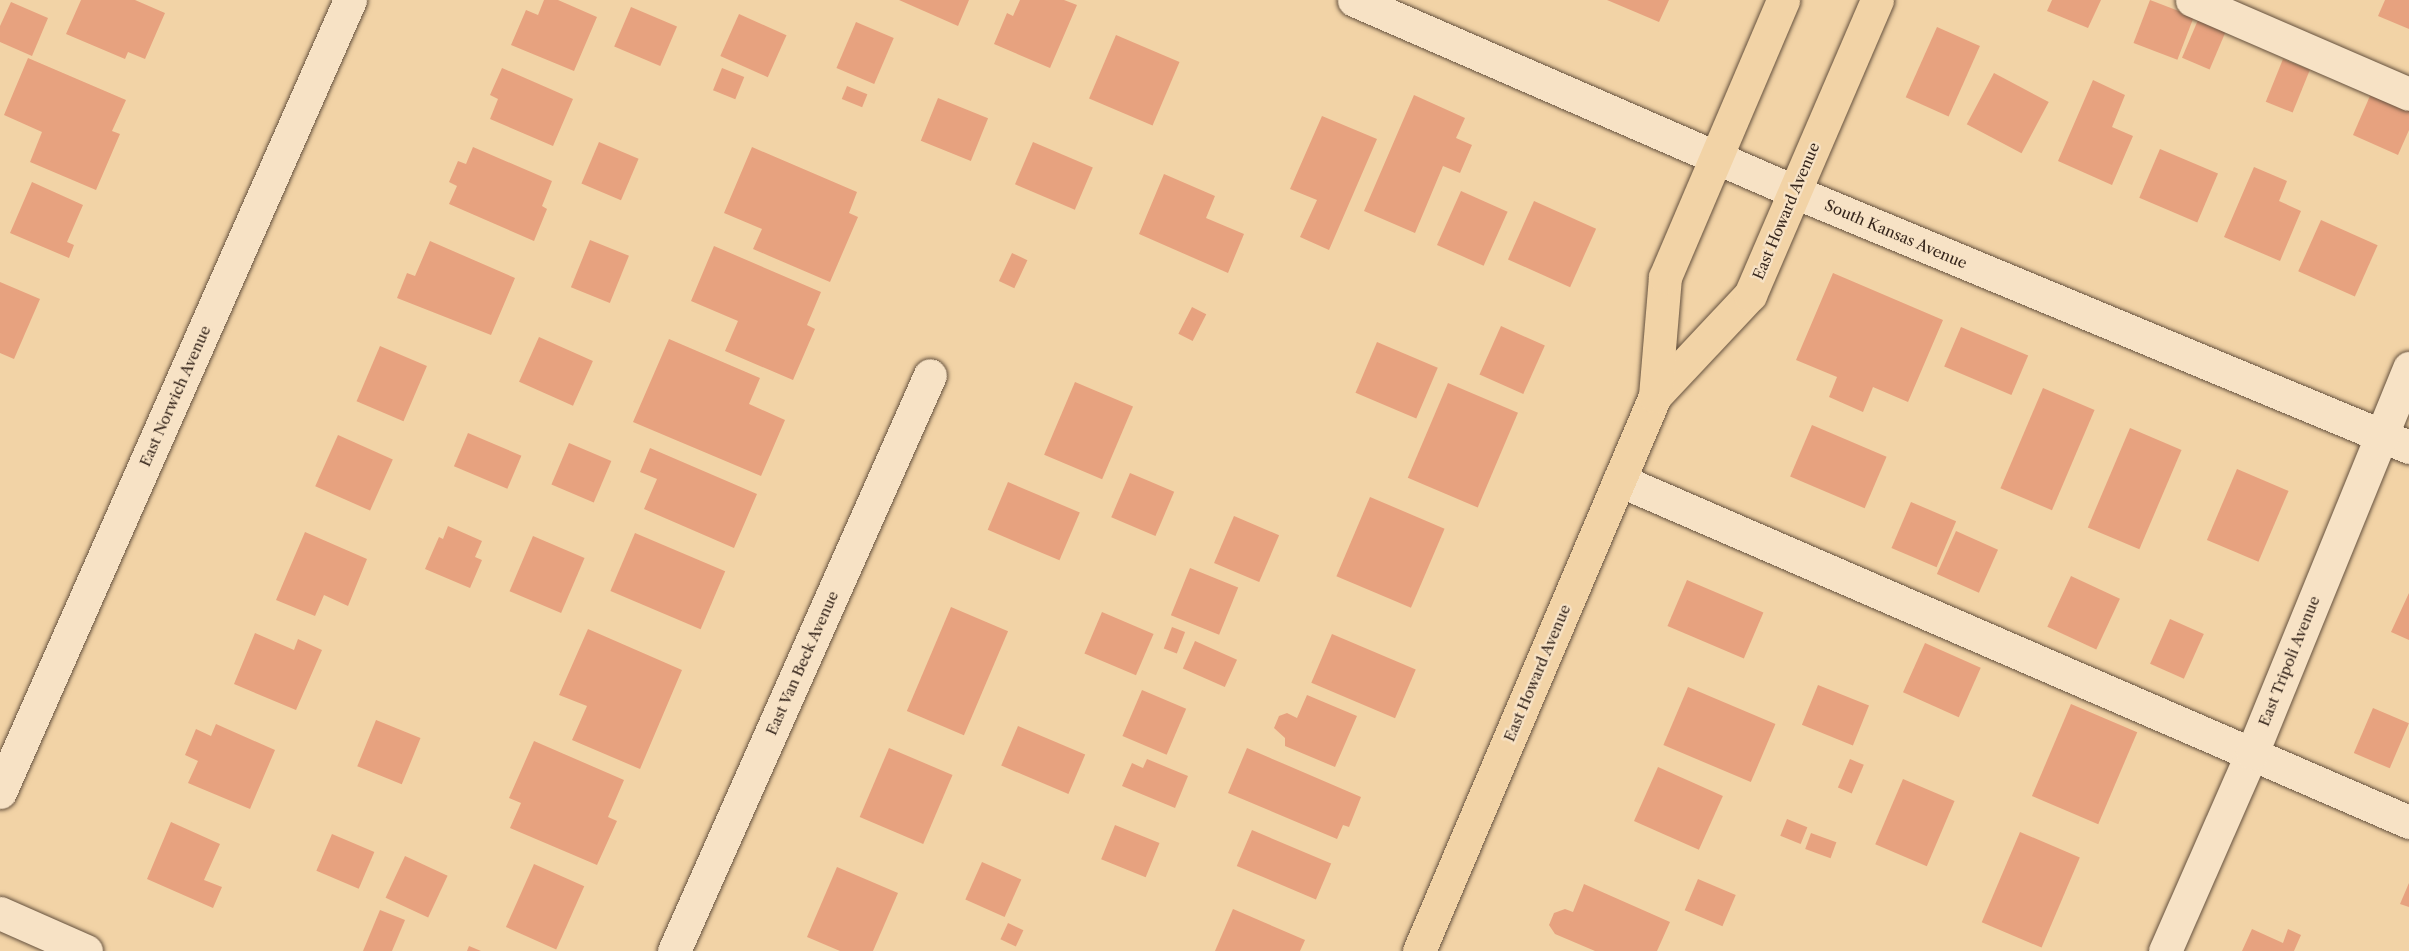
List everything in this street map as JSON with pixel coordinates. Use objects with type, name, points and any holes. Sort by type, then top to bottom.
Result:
[{"type":"main road","name":"East Howard Avenue","points":[[1419,951],[1655,396],[1665,277],[1783,0]]},
{"type":"main road","name":"East Howard Avenue","points":[[1655,396],[1750,295],[1877,0]]},
{"type":"street","name":"East Norwich Avenue","points":[[0,792],[350,0]]},
{"type":"street","name":"South Kansas Avenue","points":[[1354,0],[1795,192],[2395,441]]},
{"type":"street","points":[[2193,0],[2409,94]]},
{"type":"street","name":"East Tripoli Avenue","points":[[2164,951],[2395,441],[2409,368]]},
{"type":"street","name":"East Van Beck Avenue","points":[[674,951],[930,375]]},
{"type":"street","points":[[1620,480],[2409,822]]},
{"type":"street","points":[[0,913],[86,951]]},
{"type":"building","points":[[81,0],[135,0],[165,13],[145,59],[128,52],[125,59],[66,34]]},
{"type":"building","points":[[544,0],[558,0],[597,17],[574,71],[511,45],[526,10],[538,15]]},
{"type":"building","points":[[899,0],[969,0],[958,26]]},
{"type":"building","points":[[1020,0],[1064,0],[1077,5],[1050,68],[994,44],[1007,13],[1013,16]]},
{"type":"building","points":[[1607,0],[1669,0],[1659,22]]},
{"type":"building","points":[[2052,0],[2101,0],[2088,28],[2047,11]]},
{"type":"building","points":[[2150,0],[2194,17],[2177,60],[2134,43]]},
{"type":"building","points":[[2385,0],[2409,0],[2409,29],[2378,16]]},
{"type":"building","points":[[11,2],[48,18],[32,56],[0,42],[0,26]]},
{"type":"building","points":[[631,7],[677,27],[660,66],[614,47]]},
{"type":"building","points":[[739,14],[787,35],[768,77],[720,56]]},
{"type":"building","points":[[2198,20],[2226,32],[2210,69],[2182,58]]},
{"type":"building","points":[[856,22],[894,38],[874,84],[836,68]]},
{"type":"building","points":[[1937,27],[1980,46],[1949,116],[1906,97]]},
{"type":"building","points":[[1116,35],[1180,62],[1153,125],[1089,99]]},
{"type":"building","points":[[28,58],[126,100],[112,131],[120,134],[96,190],[30,162],[42,132],[4,115]]},
{"type":"building","points":[[2283,59],[2310,70],[2293,113],[2266,102]]},
{"type":"building","points":[[502,68],[573,99],[553,146],[490,119],[498,99],[490,95]]},
{"type":"building","points":[[722,68],[744,77],[735,99],[713,90]]},
{"type":"building","points":[[1994,73],[2049,102],[2022,153],[1967,124]]},
{"type":"building","points":[[2093,80],[2125,95],[2112,127],[2133,136],[2112,185],[2058,161]]},
{"type":"building","points":[[847,86],[867,94],[862,107],[842,99]]},
{"type":"building","points":[[2373,89],[2409,105],[2409,130],[2398,155],[2353,135]]},
{"type":"building","points":[[1414,95],[1465,118],[1456,138],[1472,145],[1460,173],[1443,166],[1415,233],[1364,211]]},
{"type":"building","points":[[938,98],[988,118],[971,161],[921,141]]},
{"type":"building","points":[[1322,116],[1377,139],[1329,250],[1300,237],[1317,200],[1290,189]]},
{"type":"building","points":[[599,142],[639,159],[621,200],[581,183]]},
{"type":"building","points":[[1033,142],[1093,167],[1075,210],[1015,184]]},
{"type":"building","points":[[473,147],[552,181],[542,206],[547,209],[534,241],[449,204],[457,186],[449,182],[458,161],[466,164]]},
{"type":"building","points":[[752,147],[857,192],[849,213],[858,217],[830,282],[753,249],[762,229],[724,213]]},
{"type":"building","points":[[2160,149],[2218,174],[2197,222],[2139,198]]},
{"type":"building","points":[[2254,167],[2287,181],[2279,201],[2301,211],[2280,261],[2224,237]]},
{"type":"building","points":[[1164,174],[1215,196],[1206,218],[1244,234],[1228,273],[1139,234]]},
{"type":"building","points":[[32,182],[83,205],[67,242],[74,245],[69,258],[10,233]]},
{"type":"building","points":[[1461,191],[1508,212],[1484,266],[1437,245]]},
{"type":"building","points":[[1534,201],[1596,229],[1570,287],[1508,259]]},
{"type":"building","points":[[2321,220],[2378,245],[2355,296],[2298,271]]},
{"type":"building","points":[[590,240],[629,256],[610,303],[571,287]]},
{"type":"building","points":[[430,241],[515,278],[491,335],[397,298],[407,273],[415,276]]},
{"type":"building","points":[[714,246],[821,292],[807,325],[815,329],[793,380],[725,351],[738,321],[691,301]]},
{"type":"building","points":[[1012,253],[1027,260],[1014,288],[999,281]]},
{"type":"building","points":[[1833,273],[1943,320],[1908,402],[1873,387],[1863,412],[1829,397],[1837,377],[1796,360]]},
{"type":"building","points":[[0,282],[40,299],[14,359],[0,353]]},
{"type":"building","points":[[1192,307],[1206,314],[1193,341],[1178,334]]},
{"type":"building","points":[[1501,326],[1545,346],[1523,394],[1479,374]]},
{"type":"building","points":[[1961,327],[2028,356],[2011,395],[1944,367]]},
{"type":"building","points":[[539,337],[593,361],[573,406],[519,382]]},
{"type":"building","points":[[669,339],[760,378],[749,404],[785,420],[761,476],[633,422]]},
{"type":"building","points":[[1377,342],[1438,368],[1416,418],[1356,393]]},
{"type":"building","points":[[380,346],[427,366],[404,421],[357,401]]},
{"type":"building","points":[[1075,382],[1133,407],[1102,479],[1044,455]]},
{"type":"building","points":[[1448,383],[1518,413],[1478,508],[1408,478]]},
{"type":"building","points":[[2043,388],[2095,410],[2052,510],[2000,488]]},
{"type":"building","points":[[1812,425],[1887,457],[1865,508],[1790,477]]},
{"type":"building","points":[[2130,428],[2182,450],[2139,549],[2088,527]]},
{"type":"building","points":[[468,433],[521,456],[507,489],[454,466]]},
{"type":"building","points":[[338,435],[393,459],[370,511],[315,486]]},
{"type":"building","points":[[569,443],[611,461],[594,502],[551,484]]},
{"type":"building","points":[[650,448],[757,494],[734,548],[644,509],[657,479],[640,472]]},
{"type":"building","points":[[2237,469],[2289,491],[2258,562],[2207,540]]},
{"type":"building","points":[[1130,473],[1174,492],[1155,536],[1111,517]]},
{"type":"building","points":[[1008,482],[1080,512],[1059,560],[988,530]]},
{"type":"building","points":[[1370,497],[1445,529],[1411,608],[1336,576]]},
{"type":"building","points":[[1911,502],[1956,521],[1937,567],[1891,548]]},
{"type":"building","points":[[1234,516],[1279,535],[1259,582],[1214,563]]},
{"type":"building","points":[[448,526],[482,541],[475,557],[482,560],[470,588],[425,569],[439,537],[443,539]]},
{"type":"building","points":[[1956,531],[1998,550],[1979,593],[1937,574]]},
{"type":"building","points":[[305,532],[367,559],[348,606],[324,595],[315,616],[276,600]]},
{"type":"building","points":[[635,533],[725,571],[701,629],[610,591]]},
{"type":"building","points":[[533,536],[585,558],[561,613],[510,591]]},
{"type":"building","points":[[1190,568],[1238,587],[1219,635],[1171,615]]},
{"type":"building","points":[[2071,576],[2120,599],[2096,650],[2047,627]]},
{"type":"building","points":[[1687,580],[1763,612],[1744,658],[1667,626]]},
{"type":"building","points":[[2409,593],[2409,640],[2391,632]]},
{"type":"building","points":[[951,607],[1008,631],[964,735],[907,711]]},
{"type":"building","points":[[1102,612],[1154,634],[1136,675],[1084,653]]},
{"type":"building","points":[[2170,619],[2204,634],[2184,679],[2150,664]]},
{"type":"building","points":[[1172,627],[1185,632],[1177,653],[1164,648]]},
{"type":"building","points":[[588,629],[682,670],[640,769],[572,740],[587,706],[559,695]]},
{"type":"building","points":[[255,633],[294,650],[298,639],[322,650],[296,710],[234,684]]},
{"type":"building","points":[[1332,634],[1416,670],[1395,718],[1311,683]]},
{"type":"building","points":[[1195,641],[1237,660],[1225,687],[1183,668]]},
{"type":"building","points":[[1925,643],[1981,668],[1959,717],[1903,692]]},
{"type":"building","points":[[1818,685],[1869,706],[1853,745],[1802,725]]},
{"type":"building","points":[[1688,687],[1775,724],[1751,782],[1663,745]]},
{"type":"building","points":[[1142,690],[1186,709],[1167,755],[1122,736]]},
{"type":"building","points":[[1307,695],[1357,716],[1335,767],[1285,746],[1285,738],[1274,728],[1279,716],[1287,713],[1297,718]]},
{"type":"building","points":[[2071,704],[2137,732],[2098,824],[2032,796]]},
{"type":"building","points":[[2373,708],[2409,723],[2390,768],[2354,753]]},
{"type":"building","points":[[376,720],[421,738],[402,784],[357,766]]},
{"type":"building","points":[[216,724],[275,750],[250,809],[188,783],[198,761],[185,755],[196,729],[211,736]]},
{"type":"building","points":[[1018,726],[1085,755],[1068,794],[1001,766]]},
{"type":"building","points":[[534,741],[624,780],[608,817],[617,821],[597,865],[510,828],[521,803],[509,798]]},
{"type":"building","points":[[889,748],[953,775],[923,844],[860,817]]},
{"type":"building","points":[[1247,748],[1361,797],[1349,827],[1343,825],[1337,839],[1228,793]]},
{"type":"building","points":[[1147,759],[1188,776],[1175,808],[1122,786],[1132,763],[1143,768]]},
{"type":"building","points":[[1850,759],[1864,765],[1852,793],[1838,788]]},
{"type":"building","points":[[1658,767],[1723,796],[1699,850],[1634,821]]},
{"type":"building","points":[[1903,779],[1955,801],[1927,866],[1875,844]]},
{"type":"building","points":[[1787,819],[1807,827],[1801,844],[1780,836]]},
{"type":"building","points":[[171,822],[220,844],[204,880],[222,887],[213,908],[147,879]]},
{"type":"building","points":[[1115,825],[1160,843],[1146,877],[1101,859]]},
{"type":"building","points":[[1252,830],[1331,864],[1316,900],[1237,866]]},
{"type":"building","points":[[2020,832],[2080,857],[2042,948],[1982,922]]},
{"type":"building","points":[[1811,833],[1836,842],[1831,858],[1805,849]]},
{"type":"building","points":[[332,834],[374,852],[359,889],[316,871]]},
{"type":"building","points":[[405,856],[448,876],[428,918],[386,898]]},
{"type":"building","points":[[982,862],[1021,879],[1005,917],[965,899]]},
{"type":"building","points":[[534,864],[584,886],[556,949],[506,927]]},
{"type":"building","points":[[837,867],[898,893],[873,951],[840,951],[807,937]]},
{"type":"building","points":[[1698,879],[1736,895],[1722,926],[1685,910]]},
{"type":"building","points":[[2409,883],[2409,907],[2400,904]]},
{"type":"building","points":[[1584,884],[1670,922],[1657,951],[1595,951],[1555,934],[1549,925],[1554,913],[1565,909],[1573,912]]},
{"type":"building","points":[[1233,909],[1305,940],[1300,951],[1215,951]]},
{"type":"building","points":[[380,910],[405,920],[392,951],[363,951]]},
{"type":"building","points":[[1008,923],[1023,930],[1016,946],[1000,939]]},
{"type":"building","points":[[2252,929],[2283,943],[2288,929],[2301,935],[2294,951],[2242,951]]},
{"type":"building","points":[[469,946],[481,951],[467,951]]}]
